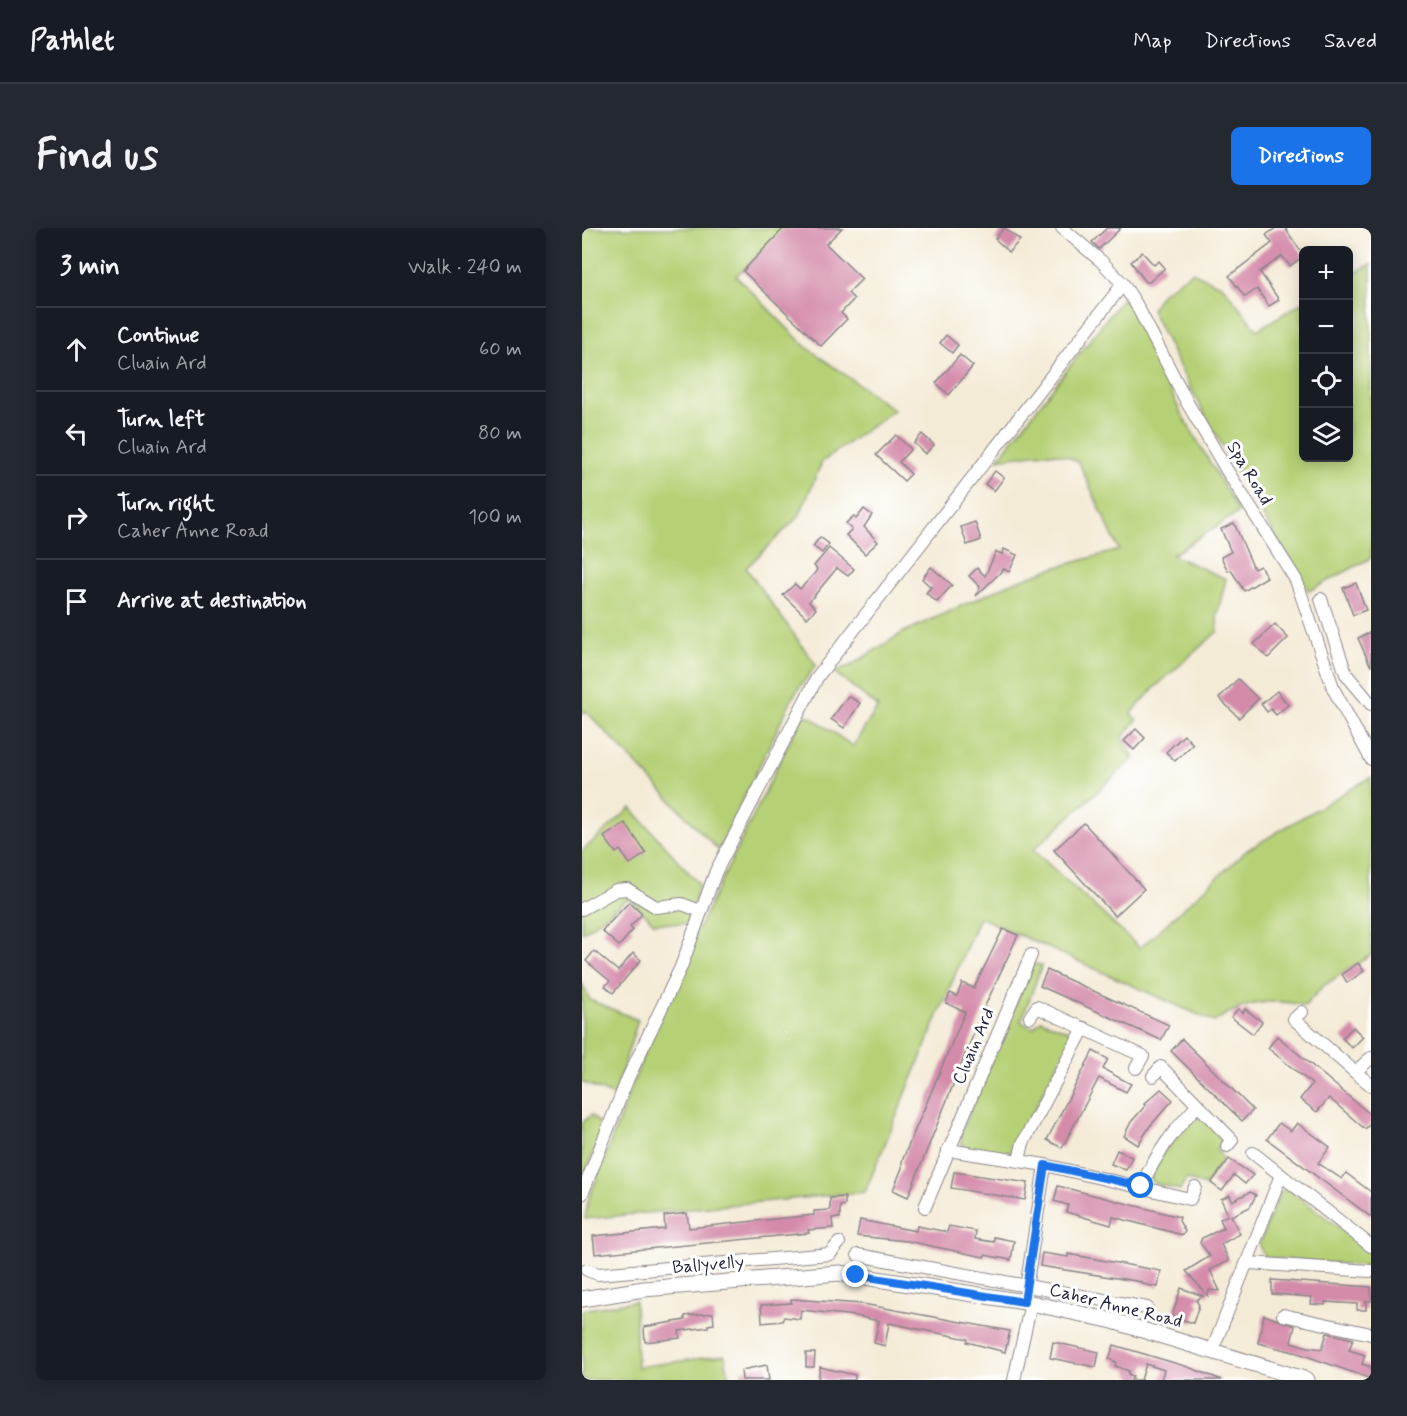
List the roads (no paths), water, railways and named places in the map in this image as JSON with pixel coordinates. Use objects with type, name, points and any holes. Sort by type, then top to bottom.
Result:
[{"type":"street","name":"Spa Road","points":[[1062,228],[1123,284],[1226,469],[1296,580],[1334,690],[1366,741],[1371,759]]},
{"type":"street","points":[[582,1194],[628,1078],[681,967],[716,871],[818,676],[1123,284]]},
{"type":"street","points":[[1321,599],[1346,674],[1371,704]]},
{"type":"street","points":[[582,909],[616,890],[627,889],[656,907],[682,904],[700,911]]},
{"type":"street","name":"Cluain Ard","points":[[925,1207],[1031,956]]},
{"type":"street","points":[[1030,1017],[1036,1007],[1143,1056],[1136,1068]]},
{"type":"street","points":[[1302,1012],[1294,1019],[1371,1085]]},
{"type":"street","points":[[1019,1160],[1023,1143],[1084,1028]]},
{"type":"street","points":[[1355,1072],[1371,1058]]},
{"type":"street","points":[[1153,1076],[1161,1068],[1232,1140],[1227,1146]]},
{"type":"street","points":[[1141,1186],[1155,1155],[1181,1121],[1198,1105]]},
{"type":"street","points":[[948,1150],[1045,1165],[1190,1199],[1195,1187]]},
{"type":"street","points":[[1253,1153],[1371,1246]]},
{"type":"street","points":[[1014,1380],[1028,1303],[1027,1284],[1045,1165]]},
{"type":"street","points":[[1212,1352],[1249,1263],[1281,1175]]},
{"type":"street","points":[[587,1270],[598,1274],[830,1254],[839,1243]]},
{"type":"street","points":[[858,1255],[1027,1284],[1147,1308]]},
{"type":"street","points":[[720,1263],[722,1283]]},
{"type":"street","points":[[1249,1263],[1371,1271]]},
{"type":"street","name":"Caher Anne Road","points":[[839,1273],[1028,1303],[1113,1321],[1300,1379]]},
{"type":"street","name":"Ballyvelly","points":[[582,1299],[644,1289],[839,1273]]},
{"type":"street","points":[[1282,1315],[1371,1334]]}]
